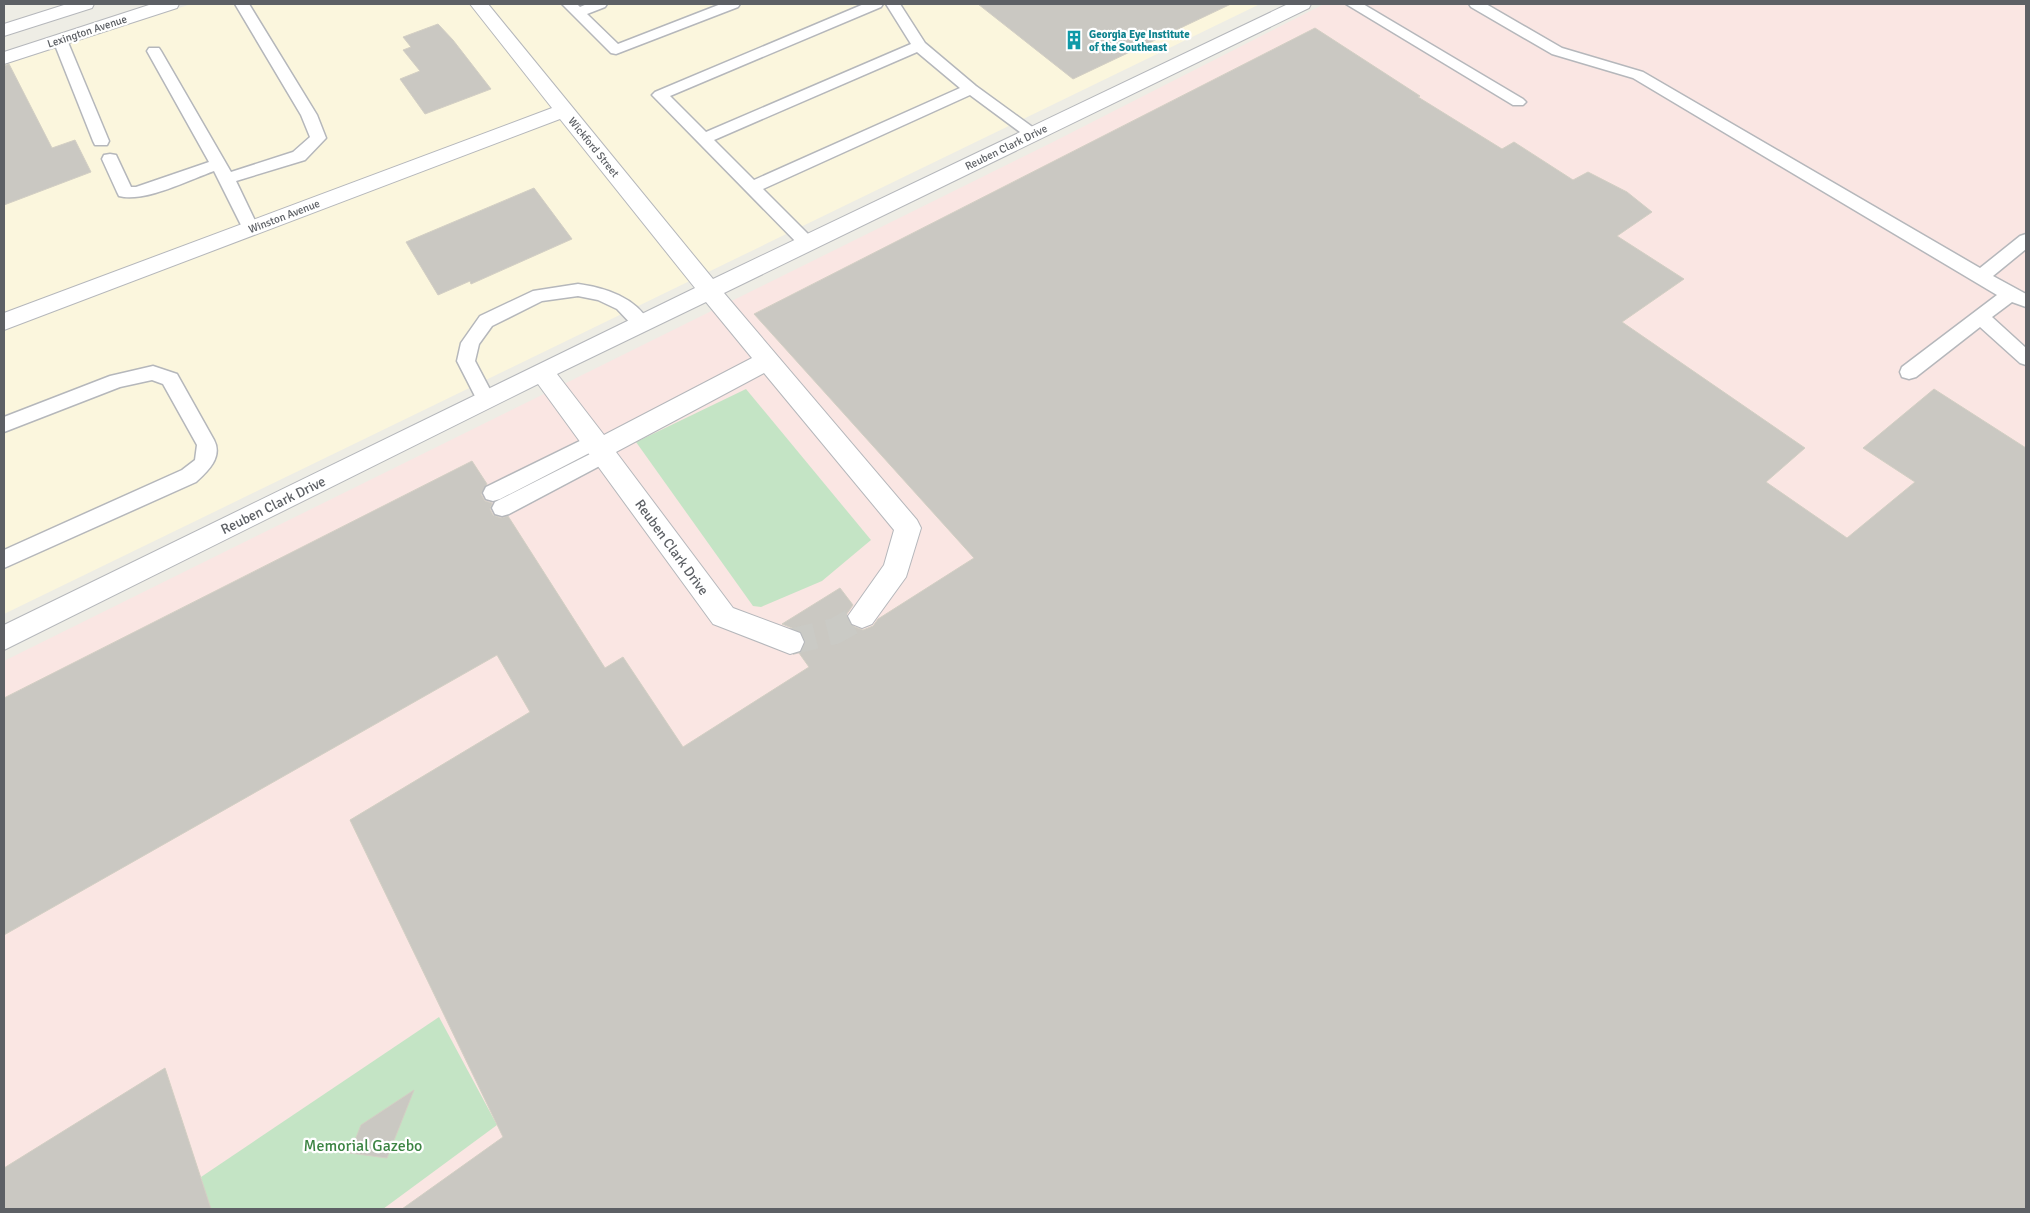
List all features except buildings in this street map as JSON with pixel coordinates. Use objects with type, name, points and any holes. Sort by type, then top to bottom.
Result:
[{"type":"street","name":"Lexington Avenue","points":[[4,30],[85,4]]},
{"type":"street","name":"Lexington Avenue","points":[[4,58],[170,4]]},
{"type":"street","name":"Wickford Street","points":[[479,4],[709,290]]},
{"type":"street","name":"Reuben Clark Drive","points":[[4,638],[542,371],[1302,4]]},
{"type":"street","name":"Winston Avenue","points":[[4,322],[564,110]]},
{"type":"street","points":[[709,290],[908,528],[896,569],[862,616]]},
{"type":"street","points":[[599,449],[768,360]]},
{"type":"street","name":"Reuben Clark Drive","points":[[542,371],[723,616],[790,642]]},
{"type":"lane","points":[[110,159],[125,192],[137,193],[222,172],[299,156],[318,138],[309,115],[242,4]]},
{"type":"lane","points":[[573,8],[600,4]]},
{"type":"lane","points":[[573,8],[616,50],[733,4]]},
{"type":"lane","points":[[807,243],[660,94],[876,4]]},
{"type":"lane","points":[[893,4],[919,46],[971,89],[1034,134]]},
{"type":"lane","points":[[1353,4],[1518,102]]},
{"type":"lane","points":[[1476,4],[1557,51],[1638,75],[2018,298]]},
{"type":"lane","points":[[60,40],[101,142]]},
{"type":"lane","points":[[704,139],[919,46]]},
{"type":"lane","points":[[154,51],[251,228]]},
{"type":"lane","points":[[752,188],[971,89]]},
{"type":"lane","points":[[1981,277],[2026,240]]},
{"type":"lane","points":[[486,399],[466,361],[470,344],[486,321],[539,295],[578,290],[602,294],[623,305],[641,323]]},
{"type":"lane","points":[[1909,372],[1981,317],[2018,298]]},
{"type":"lane","points":[[1981,317],[2026,358]]},
{"type":"lane","points":[[4,425],[117,381],[153,373],[170,379],[207,445],[204,464],[189,476],[4,559]]},
{"type":"lane","points":[[497,501],[599,449]]},
{"type":"shaded area","points":[[191,4],[1260,4],[4,614],[4,65]]},
{"type":"shaded area","points":[[1324,4],[2026,4],[2026,1209],[4,1209],[4,661],[1053,142]]},
{"type":"green space","points":[[746,389],[871,540],[822,581],[761,607],[753,606],[636,442]]},
{"type":"green space","name":"Memorial Gazebo","points":[[439,1017],[497,1125],[383,1209],[210,1209],[201,1177]]},
{"type":"tunnel","points":[[790,642],[835,631],[862,616]]},
{"type":"place","name":"Georgia Eye Institute of the Southeast","points":[[1074,40]]}]
